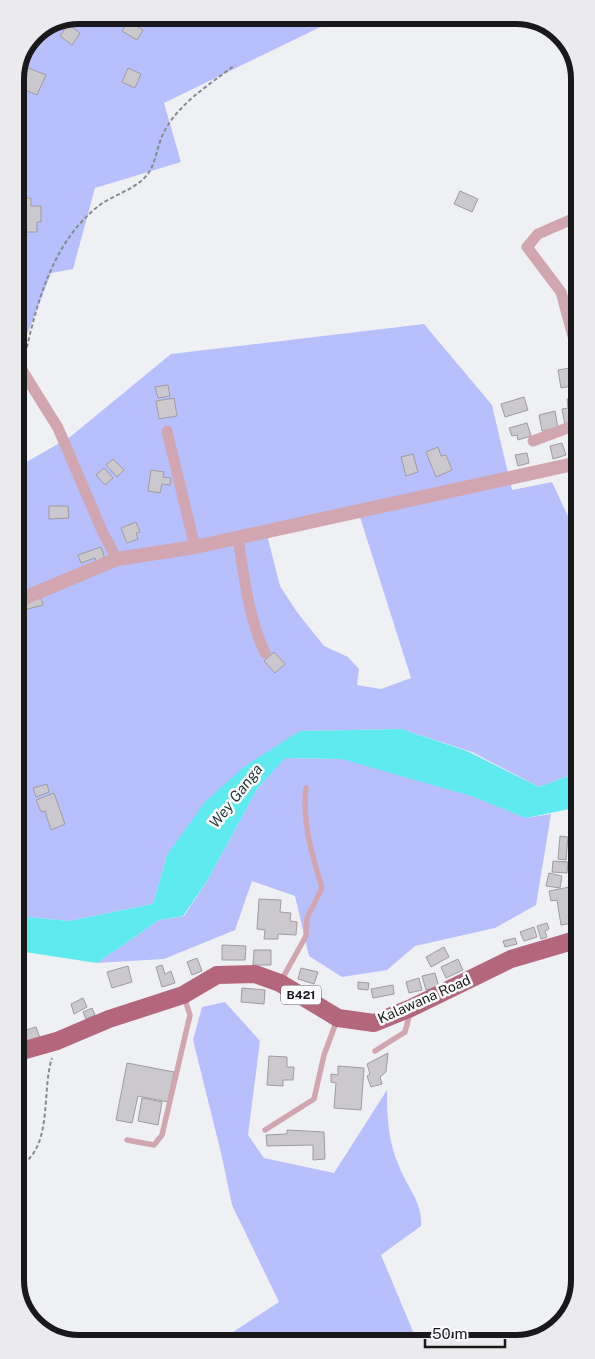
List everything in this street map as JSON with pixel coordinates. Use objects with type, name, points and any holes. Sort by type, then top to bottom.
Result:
[{"type":"main road","name":"Kalawana Road","points":[[24,1050],[57,1041],[109,1020],[183,995],[217,976],[255,974],[280,982],[338,1018],[374,1023],[411,1008],[512,959],[571,941]]},
{"type":"street","points":[[571,220],[538,234],[527,247],[561,292],[571,329]]},
{"type":"street","points":[[24,377],[58,428],[103,533],[117,559]]},
{"type":"street","points":[[533,441],[571,427]]},
{"type":"street","points":[[167,431],[194,547]]},
{"type":"street","points":[[24,598],[117,559],[194,547],[571,465]]},
{"type":"street","points":[[238,537],[246,596],[254,630],[266,653]]},
{"type":"lane","points":[[280,982],[306,936],[307,918],[322,888],[307,835],[303,810],[306,788]]},
{"type":"lane","points":[[127,1140],[154,1145],[162,1135],[190,1015],[183,995]]},
{"type":"lane","points":[[375,1051],[405,1032],[411,1008]]},
{"type":"lane","points":[[265,1130],[314,1099],[324,1055],[338,1018]]},
{"type":"path","points":[[24,352],[36,308],[64,244],[96,208],[131,188],[148,174],[163,133],[178,109],[235,65]]},
{"type":"path","points":[[24,1164],[28,1162],[38,1148],[43,1128],[47,1073],[57,1041]]},
{"type":"shaded area","points":[[78,24],[327,24],[164,103],[181,162],[95,188],[73,269],[51,273],[24,342],[24,75],[28,58],[40,40],[58,28]]},
{"type":"shaded area","points":[[424,324],[492,405],[512,490],[552,482],[571,523],[571,775],[539,787],[472,752],[401,729],[300,731],[167,855],[153,904],[69,921],[24,917],[24,463],[70,437],[171,354]],"holes":[[[359,514],[411,678],[381,689],[357,685],[359,669],[348,657],[324,646],[297,612],[280,586],[266,531]]]},
{"type":"shaded area","points":[[284,758],[345,759],[475,797],[526,818],[551,814],[536,905],[495,928],[415,946],[387,970],[342,977],[309,956],[295,896],[252,881],[235,930],[164,959],[97,963],[159,920],[184,916],[207,881],[257,789]]},
{"type":"shaded area","points":[[225,1002],[260,1041],[248,1135],[264,1158],[334,1173],[387,1090],[388,1119],[392,1147],[402,1174],[420,1210],[421,1226],[381,1255],[414,1335],[228,1335],[279,1302],[232,1205],[193,1040],[202,1007]]},
{"type":"water","name":"Wey Ganga","points":[[401,729],[467,751],[539,787],[571,775],[571,809],[526,818],[471,796],[342,759],[285,758],[257,789],[207,881],[183,916],[159,920],[97,963],[24,952],[24,917],[69,921],[153,904],[167,855],[205,802],[245,766],[300,731]]},
{"type":"building","points":[[126,24],[133,24],[143,30],[137,40],[122,31]]},
{"type":"building","points":[[68,25],[80,33],[72,45],[60,36]]},
{"type":"building","points":[[25,67],[46,75],[37,95],[24,90]]},
{"type":"building","points":[[128,68],[141,74],[135,88],[122,82]]},
{"type":"building","points":[[460,191],[478,199],[472,212],[454,204]]},
{"type":"building","points":[[24,198],[31,198],[31,206],[41,206],[41,222],[37,222],[37,232],[24,232]]},
{"type":"building","points":[[570,368],[571,386],[561,388],[558,370]]},
{"type":"building","points":[[168,385],[170,396],[158,398],[155,387]]},
{"type":"building","points":[[524,397],[528,410],[505,417],[501,404]]},
{"type":"building","points":[[174,398],[177,416],[159,419],[156,401]]},
{"type":"building","points":[[571,398],[571,424],[565,425],[562,409],[568,408],[567,399]]},
{"type":"building","points":[[555,411],[558,428],[542,431],[539,415]]},
{"type":"building","points":[[527,423],[531,436],[518,440],[517,435],[512,436],[509,428]]},
{"type":"building","points":[[562,443],[566,455],[553,459],[550,446]]},
{"type":"building","points":[[438,447],[441,456],[446,455],[452,470],[436,477],[426,452]]},
{"type":"building","points":[[527,453],[529,463],[518,466],[515,455]]},
{"type":"building","points":[[413,454],[418,472],[406,476],[401,457]]},
{"type":"building","points":[[113,459],[124,470],[117,477],[106,465]]},
{"type":"building","points":[[104,468],[113,478],[105,485],[96,475]]},
{"type":"building","points":[[151,470],[164,472],[163,477],[171,478],[170,485],[162,484],[160,493],[148,491]]},
{"type":"building","points":[[49,506],[68,506],[69,518],[49,519]]},
{"type":"building","points":[[136,522],[140,532],[136,533],[138,539],[127,543],[121,528]]},
{"type":"building","points":[[101,547],[105,559],[96,562],[95,558],[81,563],[78,555]]},
{"type":"building","points":[[41,598],[43,605],[24,610],[24,602]]},
{"type":"building","points":[[274,652],[285,664],[275,673],[264,661]]},
{"type":"building","points":[[47,784],[49,792],[36,797],[33,788]]},
{"type":"building","points":[[54,793],[65,824],[51,830],[45,811],[41,812],[36,800]]},
{"type":"building","points":[[560,836],[568,837],[566,860],[558,859]]},
{"type":"building","points":[[553,861],[568,862],[567,873],[552,872]]},
{"type":"building","points":[[549,873],[562,876],[560,888],[546,886]]},
{"type":"building","points":[[571,887],[571,923],[561,925],[557,900],[551,901],[549,891]]},
{"type":"building","points":[[259,899],[281,900],[280,912],[291,913],[290,921],[297,922],[296,935],[278,934],[278,939],[264,939],[265,930],[257,929]]},
{"type":"building","points":[[547,923],[549,929],[545,931],[547,937],[541,939],[537,926]]},
{"type":"building","points":[[534,927],[537,937],[524,941],[520,932]]},
{"type":"building","points":[[515,938],[517,944],[505,947],[503,941]]},
{"type":"building","points":[[222,945],[246,946],[245,960],[222,960]]},
{"type":"building","points":[[444,947],[449,957],[431,967],[426,957]]},
{"type":"building","points":[[254,950],[271,950],[271,965],[253,965]]},
{"type":"building","points":[[197,958],[202,971],[192,975],[187,962]]},
{"type":"building","points":[[458,959],[463,970],[446,978],[441,967]]},
{"type":"building","points":[[162,965],[165,974],[171,971],[175,983],[162,987],[156,967]]},
{"type":"building","points":[[128,966],[132,982],[112,988],[107,972]]},
{"type":"building","points":[[301,968],[318,972],[314,984],[298,979]]},
{"type":"building","points":[[435,973],[439,987],[426,990],[422,976]]},
{"type":"building","points":[[419,978],[422,990],[409,993],[406,982]]},
{"type":"building","points":[[358,982],[369,983],[368,990],[358,989]]},
{"type":"building","points":[[393,985],[394,994],[373,998],[371,989]]},
{"type":"building","points":[[242,988],[265,990],[264,1004],[241,1002]]},
{"type":"building","points":[[83,998],[87,1007],[74,1014],[71,1004]]},
{"type":"building","points":[[92,1008],[95,1015],[86,1019],[83,1012]]},
{"type":"building","points":[[36,1027],[40,1038],[27,1042],[24,1031]]},
{"type":"building","points":[[388,1053],[386,1072],[380,1077],[382,1084],[371,1087],[367,1076],[370,1074],[367,1064]]},
{"type":"building","points":[[269,1056],[287,1057],[287,1067],[294,1067],[293,1080],[283,1080],[283,1086],[267,1085]]},
{"type":"building","points":[[127,1063],[174,1072],[168,1102],[138,1096],[132,1123],[116,1120]]},
{"type":"building","points":[[338,1066],[364,1068],[361,1110],[334,1108],[336,1083],[331,1082],[331,1074],[338,1075]]},
{"type":"building","points":[[142,1098],[162,1102],[158,1125],[138,1121]]},
{"type":"building","points":[[287,1130],[324,1132],[325,1159],[313,1160],[313,1145],[267,1146],[266,1135],[287,1134]]}]
